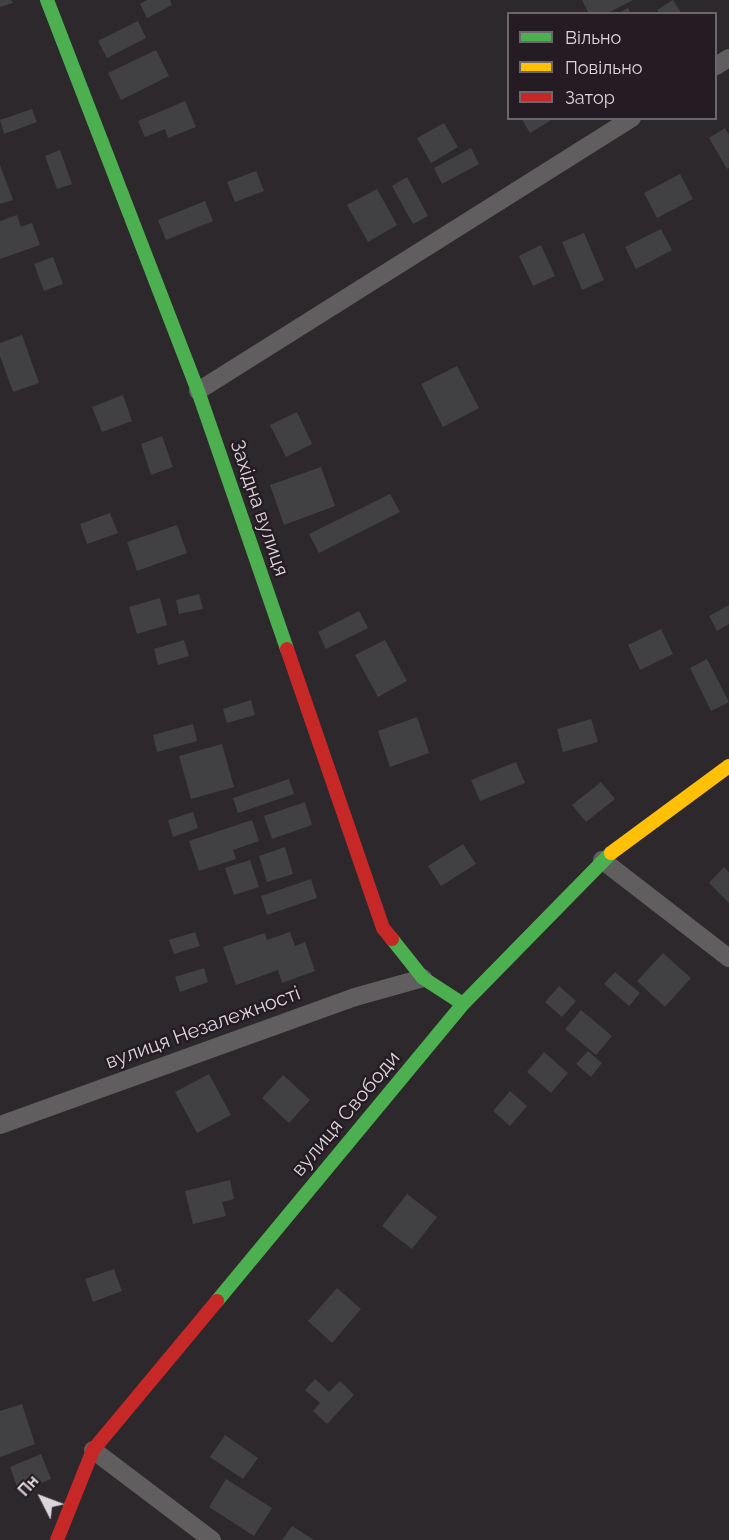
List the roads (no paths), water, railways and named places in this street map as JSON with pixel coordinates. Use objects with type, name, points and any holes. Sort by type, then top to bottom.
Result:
[{"type":"street","name":"Західна вулиця","points":[[47,0],[198,391],[383,928],[423,978],[463,1004]]},
{"type":"street","points":[[198,391],[629,120]]},
{"type":"street","name":"вулиця Свободи","points":[[57,1540],[93,1450],[463,1004],[602,860],[729,766]]},
{"type":"street","points":[[602,860],[729,958]]},
{"type":"street","name":"вулиця Незалежності","points":[[0,1125],[355,997],[423,978]]},
{"type":"street","points":[[93,1450],[212,1540]]}]
